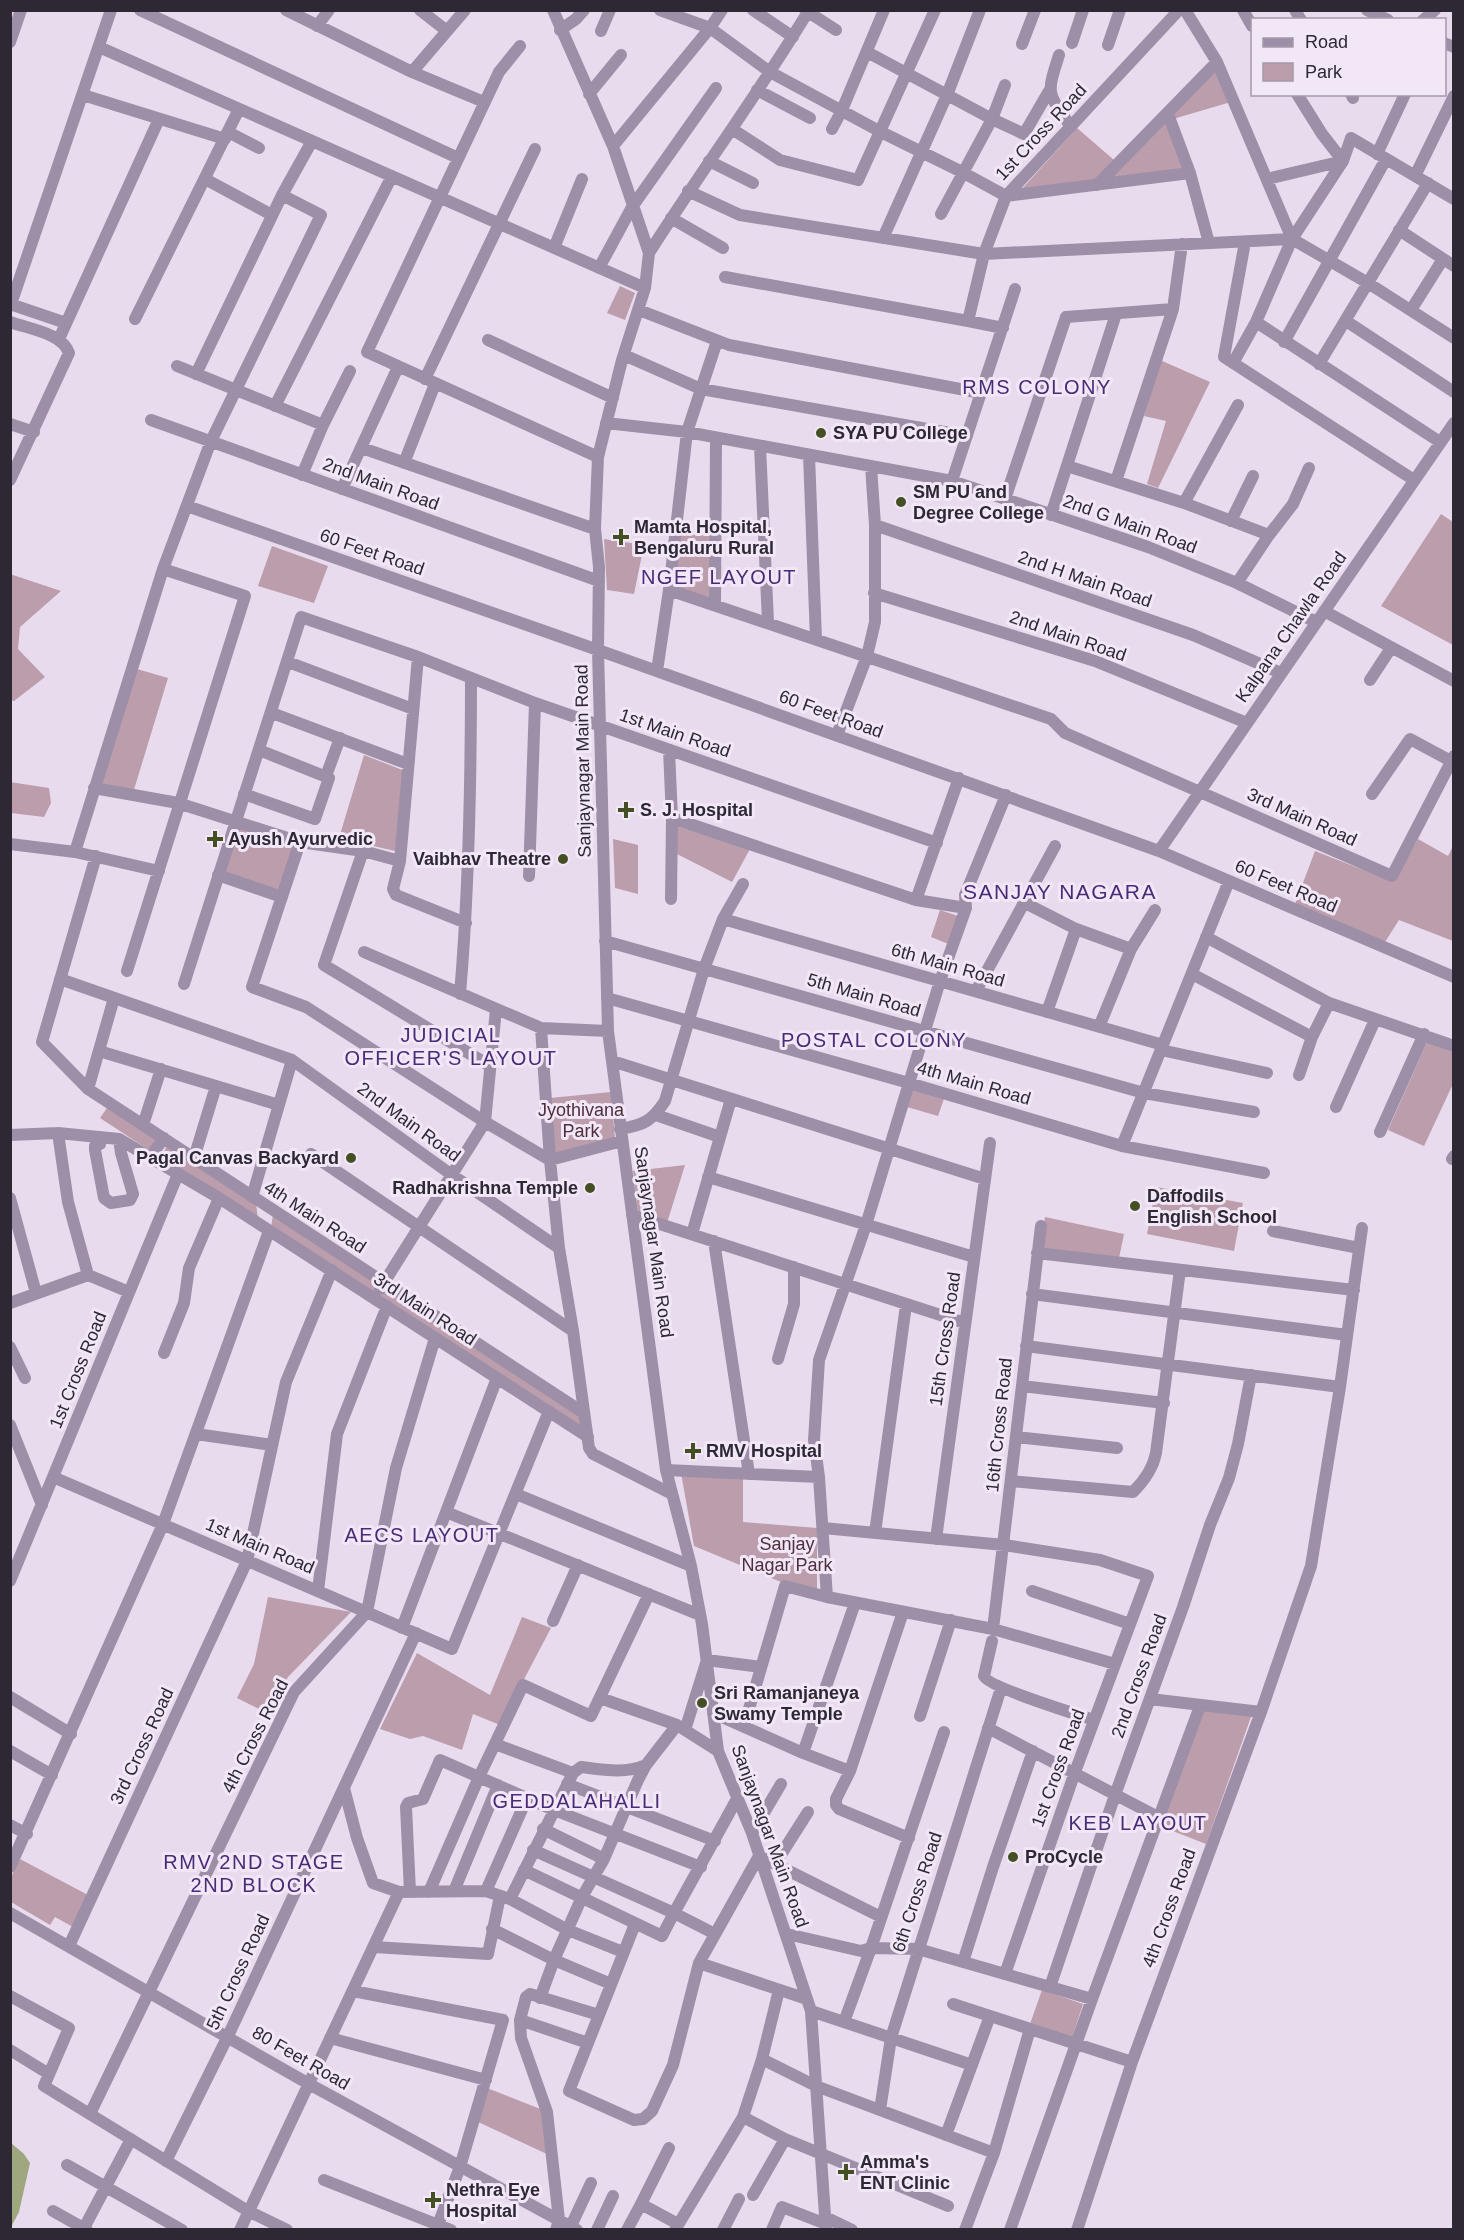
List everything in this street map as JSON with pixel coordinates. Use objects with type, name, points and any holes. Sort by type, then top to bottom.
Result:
[{"type":"street","points":[[12,34],[21,10]]},
{"type":"street","points":[[66,323],[11,304],[111,10]]},
{"type":"street","points":[[140,10],[458,158]]},
{"type":"street","points":[[286,10],[412,72],[484,102]]},
{"type":"street","points":[[316,26],[329,10]]},
{"type":"street","points":[[420,10],[447,32]]},
{"type":"street","points":[[412,72],[465,10]]},
{"type":"street","name":"Sanjaynagar Main Road","points":[[553,10],[613,146],[649,253],[645,288],[624,355],[598,457],[595,529],[599,561],[598,650],[608,1030],[666,1470],[691,1566],[707,1660],[718,1751],[752,1833],[809,2005],[826,2224]]},
{"type":"street","points":[[560,30],[584,10]]},
{"type":"street","points":[[601,31],[610,10]]},
{"type":"street","points":[[660,10],[710,28],[770,72],[1006,196],[1190,173]]},
{"type":"street","points":[[613,146],[710,28],[722,10]]},
{"type":"street","points":[[753,10],[793,37]]},
{"type":"street","points":[[832,129],[884,10]]},
{"type":"street","points":[[732,129],[780,160],[858,180],[935,10]]},
{"type":"street","points":[[882,238],[947,95],[980,10]]},
{"type":"street","points":[[1022,44],[1035,10]]},
{"type":"street","points":[[1072,43],[1083,10]]},
{"type":"street","points":[[1108,45],[1120,10]]},
{"type":"street","name":"1st Cross Road","points":[[968,321],[984,254],[1006,196],[1179,10]]},
{"type":"street","points":[[1185,10],[1217,62],[1292,239],[1452,333]]},
{"type":"street","points":[[1243,10],[1251,24]]},
{"type":"street","points":[[1367,10],[1384,18]]},
{"type":"street","points":[[649,253],[688,191],[793,37],[807,11],[836,30]]},
{"type":"street","points":[[520,46],[499,72],[367,352],[598,457]]},
{"type":"street","points":[[99,47],[645,288]]},
{"type":"street","points":[[867,52],[1024,134],[1049,91],[1059,55]]},
{"type":"street","points":[[589,94],[621,55]]},
{"type":"street","points":[[1097,185],[1217,62]]},
{"type":"street","points":[[941,214],[962,171],[992,119],[1005,85]]},
{"type":"street","points":[[599,268],[632,207],[716,88]]},
{"type":"street","points":[[758,90],[810,118]]},
{"type":"street","points":[[1049,91],[1071,127]]},
{"type":"street","points":[[82,95],[159,119],[227,136],[259,148]]},
{"type":"street","points":[[1298,96],[1322,134],[1343,161]]},
{"type":"street","points":[[1284,342],[1329,262],[1381,156],[1404,96]]},
{"type":"street","points":[[1415,176],[1454,96]]},
{"type":"street","points":[[135,319],[239,109]]},
{"type":"street","points":[[1168,114],[1190,173],[1209,243]]},
{"type":"street","points":[[59,339],[159,119]]},
{"type":"street","points":[[1233,363],[1256,322],[1292,239],[1343,161],[1351,138],[1450,197],[1454,184]]},
{"type":"street","points":[[196,374],[272,215],[312,141]]},
{"type":"street","points":[[404,463],[430,382],[535,149]]},
{"type":"street","points":[[709,161],[753,183]]},
{"type":"street","points":[[1267,179],[1343,161]]},
{"type":"street","points":[[275,406],[392,176]]},
{"type":"street","points":[[205,179],[272,215]]},
{"type":"street","points":[[554,248],[582,179]]},
{"type":"street","points":[[1319,364],[1428,183]]},
{"type":"street","points":[[688,191],[740,215],[984,254],[1292,239]]},
{"type":"street","points":[[75,852],[163,569],[211,441],[321,215],[282,195]]},
{"type":"street","points":[[671,218],[723,248]]},
{"type":"street","points":[[1399,230],[1448,262],[1411,310]]},
{"type":"street","points":[[1245,242],[1224,357],[1414,480]]},
{"type":"street","points":[[1116,481],[1173,309],[1182,244]]},
{"type":"street","points":[[725,277],[1003,328]]},
{"type":"street","points":[[952,481],[1015,289]]},
{"type":"street","points":[[1005,499],[1066,317],[1173,309]]},
{"type":"street","points":[[639,310],[729,345],[981,393]]},
{"type":"street","points":[[1051,515],[1116,314]]},
{"type":"street","points":[[1346,321],[1454,392]]},
{"type":"street","points":[[10,322],[59,339],[67,346],[69,353],[10,480]]},
{"type":"street","points":[[1256,322],[1440,442]]},
{"type":"street","points":[[488,340],[613,398]]},
{"type":"street","points":[[657,671],[669,590],[687,432],[717,340]]},
{"type":"street","points":[[624,355],[701,389],[967,436]]},
{"type":"street","points":[[177,366],[322,425]]},
{"type":"street","points":[[342,489],[399,367]]},
{"type":"street","points":[[302,475],[322,425],[350,371]]},
{"type":"street","points":[[1184,503],[1238,405]]},
{"type":"street","name":"2nd Main Road","points":[[151,420],[599,581]]},
{"type":"street","name":"2nd G Main Road","points":[[606,423],[687,432],[952,481],[1148,547],[1237,583],[1316,622]]},
{"type":"street","name":"Kalpana Chawla Road","points":[[1159,851],[1454,423]]},
{"type":"street","points":[[10,424],[34,432]]},
{"type":"street","points":[[715,604],[716,438]]},
{"type":"street","points":[[760,446],[768,622]]},
{"type":"street","points":[[362,448],[595,529]]},
{"type":"street","points":[[808,455],[816,639]]},
{"type":"street","points":[[837,735],[867,656],[875,622],[875,525],[871,466]]},
{"type":"street","points":[[1067,466],[1184,503],[1269,535]]},
{"type":"street","points":[[1237,583],[1293,504],[1309,468]]},
{"type":"street","points":[[1231,521],[1253,476]]},
{"type":"street","name":"60 Feet Road","points":[[187,506],[959,778],[1159,851],[1454,977]]},
{"type":"street","name":"2nd H Main Road","points":[[875,525],[1192,635],[1281,673]]},
{"type":"street","points":[[127,971],[245,596],[163,569]]},
{"type":"street","name":"3rd Main Road","points":[[669,590],[1051,719],[1065,733],[1392,876],[1452,758]]},
{"type":"street","name":"2nd Main Road","points":[[874,592],[1095,661],[1247,723]]},
{"type":"street","points":[[1324,611],[1454,681]]},
{"type":"street","name":"1st Main Road","points":[[288,662],[301,617],[418,657],[535,703],[937,843]]},
{"type":"street","points":[[1370,680],[1391,648]]},
{"type":"street","points":[[418,657],[400,861],[393,889],[396,895],[466,923]]},
{"type":"street","points":[[184,984],[288,662],[413,709]]},
{"type":"street","points":[[460,994],[471,821],[471,679]]},
{"type":"street","points":[[529,876],[535,703]]},
{"type":"street","points":[[272,712],[408,764]]},
{"type":"street","points":[[326,776],[340,738]]},
{"type":"street","points":[[1372,794],[1410,739],[1452,758]]},
{"type":"street","points":[[244,794],[315,819],[329,778],[259,750]]},
{"type":"street","points":[[669,750],[672,818],[671,899]]},
{"type":"street","points":[[916,900],[959,778]]},
{"type":"street","points":[[94,788],[178,803],[300,842],[363,851],[400,861]]},
{"type":"street","points":[[826,1597],[823,1528],[814,1440],[819,1360],[847,1285],[940,981],[966,908],[965,895],[1006,795]]},
{"type":"street","points":[[672,818],[916,900],[966,908]]},
{"type":"street","points":[[300,842],[252,987],[306,1007],[485,1122],[550,1160],[621,1135],[656,1115],[665,1101],[704,969],[723,919],[743,884]]},
{"type":"street","points":[[10,844],[75,852],[159,871]]},
{"type":"street","points":[[976,991],[1055,846]]},
{"type":"street","points":[[363,851],[324,965],[490,1066]]},
{"type":"street","points":[[60,979],[96,856]]},
{"type":"street","points":[[218,875],[282,897]]},
{"type":"street","points":[[1122,1146],[1229,881]]},
{"type":"street","points":[[1023,902],[1076,929],[1131,949]]},
{"type":"street","points":[[1100,1027],[1131,949],[1155,910]]},
{"type":"street","name":"6th Main Road","points":[[723,919],[1100,1027],[1162,1048],[1267,1073]]},
{"type":"street","points":[[1047,1012],[1076,929]]},
{"type":"street","points":[[1206,937],[1329,1003],[1454,1046]]},
{"type":"street","name":"5th Main Road","points":[[605,941],[1144,1093],[1254,1112]]},
{"type":"street","points":[[364,952],[541,1028],[608,1030]]},
{"type":"street","points":[[1191,974],[1312,1037]]},
{"type":"street","name":"2nd Main Road","points":[[60,979],[292,1060],[452,1175],[559,1248]]},
{"type":"street","name":"4th Main Road","points":[[60,979],[42,1041],[88,1089],[584,1413]]},
{"type":"street","points":[[88,1089],[114,998]]},
{"type":"street","name":"4th Main Road","points":[[607,998],[1122,1146],[1264,1173]]},
{"type":"street","points":[[1299,1075],[1312,1037],[1329,1003]]},
{"type":"street","points":[[375,1298],[485,1122],[496,1009]]},
{"type":"street","points":[[1336,1107],[1375,1020]]},
{"type":"street","points":[[541,1028],[559,1248],[589,1448],[593,1454],[672,1494]]},
{"type":"street","points":[[1380,1132],[1424,1034]]},
{"type":"street","points":[[99,1051],[279,1105]]},
{"type":"street","points":[[252,1197],[292,1060]]},
{"type":"street","points":[[612,1061],[985,1179]]},
{"type":"street","points":[[143,1125],[161,1069]]},
{"type":"street","points":[[194,1158],[216,1086]]},
{"type":"street","points":[[692,1234],[731,1099]]},
{"type":"street","points":[[656,1115],[720,1137]]},
{"type":"street","points":[[58,1133],[68,1202],[88,1275]]},
{"type":"street","name":"3rd Main Road","points":[[10,1136],[58,1133],[119,1143],[150,1157],[332,1270],[588,1437]]},
{"type":"street","points":[[150,1157],[164,1138]]},
{"type":"street","points":[[100,1141],[95,1146],[95,1150],[104,1198],[111,1203],[130,1200],[133,1194],[119,1143]]},
{"type":"street","name":"15th Cross Road","points":[[936,1539],[990,1143]]},
{"type":"street","points":[[311,1154],[573,1330]]},
{"type":"street","name":"1st Cross Road","points":[[10,1581],[178,1174]]},
{"type":"street","points":[[708,1177],[974,1257]]},
{"type":"street","points":[[10,1198],[36,1293]]},
{"type":"street","points":[[164,1353],[184,1303],[189,1268],[219,1198]]},
{"type":"street","points":[[632,1215],[965,1323]]},
{"type":"street","name":"16th Cross Road","points":[[1001,1688],[984,1679],[1004,1545],[1041,1226]]},
{"type":"street","points":[[1026,1346],[1340,1387],[1362,1228]]},
{"type":"street","points":[[10,1867],[27,1834],[163,1524],[269,1231]]},
{"type":"street","points":[[1273,1231],[1359,1248]]},
{"type":"street","points":[[714,1241],[749,1474]]},
{"type":"street","points":[[1037,1253],[1354,1290]]},
{"type":"street","points":[[778,1359],[794,1304],[794,1267]]},
{"type":"street","points":[[247,1561],[286,1382],[332,1270]]},
{"type":"street","points":[[1011,1481],[1132,1492],[1143,1482],[1154,1463],[1156,1453],[1179,1270]]},
{"type":"street","points":[[10,1303],[88,1275],[129,1292]]},
{"type":"street","points":[[1032,1294],[1347,1335]]},
{"type":"street","points":[[875,1533],[906,1305]]},
{"type":"street","points":[[318,1591],[337,1434],[387,1306]]},
{"type":"street","points":[[367,1612],[396,1468],[435,1338]]},
{"type":"street","points":[[12,1352],[25,1378]]},
{"type":"street","name":"2nd Cross Road","points":[[1050,1987],[1115,1795],[1210,1525],[1229,1478],[1251,1375]]},
{"type":"street","points":[[402,1628],[497,1378]]},
{"type":"street","points":[[1022,1386],[1164,1403]]},
{"type":"street","name":"4th Cross Road","points":[[1077,2229],[1132,2062],[1261,1712],[1311,1566],[1340,1387]]},
{"type":"street","points":[[500,1533],[549,1411]]},
{"type":"street","points":[[10,1425],[42,1505]]},
{"type":"street","points":[[196,1434],[273,1445]]},
{"type":"street","points":[[1016,1437],[1117,1448]]},
{"type":"street","points":[[666,1470],[819,1477]]},
{"type":"street","name":"1st Main Road","points":[[53,1477],[452,1649],[500,1533]]},
{"type":"street","points":[[516,1494],[691,1566]]},
{"type":"street","points":[[446,1512],[700,1615]]},
{"type":"street","points":[[823,1528],[1004,1545]]},
{"type":"street","name":"1st Cross Road","points":[[1004,1545],[1100,1560],[1148,1576],[1075,1772],[1005,1974]]},
{"type":"street","name":"3rd Cross Road","points":[[69,1946],[247,1561]]},
{"type":"street","points":[[553,1620],[578,1565]]},
{"type":"street","points":[[744,1726],[785,1586],[855,1603],[951,1620],[992,1635],[1115,1664]]},
{"type":"street","points":[[1032,1591],[1130,1624]]},
{"type":"street","points":[[429,1892],[479,1777],[523,1685],[591,1716],[649,1594]]},
{"type":"street","points":[[803,1753],[855,1603]]},
{"type":"street","name":"4th Cross Road","points":[[90,2114],[294,1692],[367,1612]]},
{"type":"street","points":[[903,1612],[850,1771],[836,1799],[836,1805],[840,1809],[909,1838]]},
{"type":"street","points":[[920,1716],[951,1620]]},
{"type":"street","name":"5th Cross Road","points":[[166,2161],[228,2036],[416,1633]]},
{"type":"street","points":[[535,1996],[582,1897],[604,1859],[646,1765],[681,1728],[707,1660],[761,1668]]},
{"type":"street","points":[[1001,1688],[1094,1720]]},
{"type":"street","name":"6th Cross Road","points":[[880,2110],[891,2038],[1001,1688]]},
{"type":"street","points":[[10,1697],[71,1734]]},
{"type":"street","points":[[600,1698],[681,1728],[718,1751]]},
{"type":"street","points":[[1149,1699],[1261,1712]]},
{"type":"street","points":[[1010,2229],[1158,1816],[1200,1706]]},
{"type":"street","points":[[713,1713],[850,1771]]},
{"type":"street","points":[[988,1728],[1158,1816]]},
{"type":"street","points":[[844,2022],[944,1732]]},
{"type":"street","points":[[495,1744],[627,1807],[715,1841]]},
{"type":"street","points":[[10,1751],[52,1776]]},
{"type":"street","points":[[963,1962],[1033,1751]]},
{"type":"street","points":[[233,2229],[244,2220],[352,1991],[405,1892],[405,1807],[408,1803],[423,1799],[440,1760],[554,1810],[616,1832],[701,1867]]},
{"type":"street","points":[[374,1947],[488,1954],[492,1929],[505,1897],[524,1870],[570,1778],[581,1767],[615,1772],[646,1765]]},
{"type":"street","points":[[752,1833],[781,1784]]},
{"type":"street","points":[[454,1892],[498,1785]]},
{"type":"street","points":[[344,1788],[372,1883],[405,1892],[486,1892],[505,1897],[568,1930],[623,1952]]},
{"type":"street","points":[[524,1870],[662,1936],[738,1797]]},
{"type":"street","points":[[486,1892],[527,1798]]},
{"type":"street","points":[[775,1864],[808,1812]]},
{"type":"street","points":[[10,1825],[27,1834]]},
{"type":"street","points":[[543,1829],[604,1859]]},
{"type":"street","points":[[533,1850],[674,1913],[715,1934]]},
{"type":"street","points":[[634,1924],[569,2091],[634,2120],[643,2119],[652,2111],[673,2065],[699,1963],[759,1856],[881,1917]]},
{"type":"street","name":"80 Feet Road","points":[[10,1913],[309,2084],[460,2166],[557,2225],[574,2228]]},
{"type":"street","points":[[492,1929],[554,1960],[611,1984]]},
{"type":"street","points":[[787,1934],[868,1949],[918,1948],[1092,1999]]},
{"type":"street","points":[[699,1963],[779,1990],[844,2022],[972,2065]]},
{"type":"street","points":[[641,2204],[676,2227],[743,2117],[762,2059],[779,1990]]},
{"type":"street","points":[[352,1991],[503,2020],[460,2166],[437,2227]]},
{"type":"street","points":[[10,1996],[69,2028],[44,2086],[166,2161],[244,2220],[287,2229]]},
{"type":"street","points":[[557,2225],[547,2112],[521,2038],[520,2020],[526,1997],[535,1996],[599,2015]]},
{"type":"street","points":[[953,2004],[1132,2062]]},
{"type":"street","points":[[946,2135],[990,2016]]},
{"type":"street","points":[[520,2020],[588,2043]]},
{"type":"street","points":[[965,2229],[994,2153],[1030,2029]]},
{"type":"street","points":[[330,2038],[486,2080]]},
{"type":"street","points":[[10,2050],[50,2074]]},
{"type":"street","points":[[762,2059],[816,2085],[994,2153]]},
{"type":"street","points":[[743,2117],[785,2139],[948,2206]]},
{"type":"street","points":[[53,2211],[86,2229],[131,2139]]},
{"type":"street","points":[[753,2195],[785,2139]]},
{"type":"street","points":[[627,2229],[669,2148]]},
{"type":"street","points":[[67,2165],[182,2229]]},
{"type":"street","points":[[324,2180],[437,2227],[451,2229]]},
{"type":"street","points":[[574,2228],[591,2182]]},
{"type":"street","points":[[597,2229],[613,2196]]},
{"type":"street","points":[[723,2229],[739,2199]]},
{"type":"street","points":[[772,2229],[782,2207],[826,2224],[852,2229]]},
{"type":"green space","points":[[1216,66],[1231,102],[1173,119],[1171,114]]},
{"type":"green space","points":[[1165,121],[1184,170],[1108,179]]},
{"type":"green space","points":[[1077,128],[1114,160],[1097,181],[1021,190]]},
{"type":"green space","points":[[620,286],[635,293],[625,320],[607,313]]},
{"type":"green space","points":[[1160,360],[1210,382],[1158,488],[1147,484],[1166,421],[1144,416]]},
{"type":"green space","points":[[1441,514],[1453,522],[1453,645],[1381,606]]},
{"type":"green space","points":[[680,533],[713,536],[712,600],[675,588]]},
{"type":"green space","points":[[604,539],[644,545],[634,594],[607,590]]},
{"type":"green space","points":[[272,546],[328,566],[314,603],[258,586]]},
{"type":"green space","points":[[10,574],[61,591],[20,627],[18,649],[45,677],[14,701],[10,700]]},
{"type":"green space","points":[[137,669],[168,678],[133,793],[100,786]]},
{"type":"green space","points":[[364,755],[405,771],[395,851],[339,838]]},
{"type":"green space","points":[[10,782],[49,788],[51,803],[44,817],[11,813]]},
{"type":"green space","points":[[237,825],[297,845],[280,894],[221,874]]},
{"type":"green space","points":[[677,826],[750,849],[732,882],[675,853]]},
{"type":"green space","points":[[613,839],[638,845],[638,894],[615,888]]},
{"type":"green space","points":[[1418,839],[1448,856],[1453,846],[1453,941],[1399,920],[1385,942],[1295,904],[1315,851],[1394,882]]},
{"type":"green space","points":[[940,910],[961,917],[951,945],[931,937]]},
{"type":"green space","points":[[1427,1042],[1453,1052],[1453,1084],[1424,1146],[1388,1130]]},
{"type":"green space","points":[[914,1086],[945,1096],[938,1116],[907,1107]]},
{"type":"green space","name":"Jyothivana Park","points":[[611,1092],[615,1139],[552,1155],[550,1098]]},
{"type":"green space","points":[[107,1108],[158,1140],[149,1150],[100,1118]]},
{"type":"green space","points":[[168,1144],[256,1203],[258,1219],[160,1159]]},
{"type":"green space","points":[[685,1165],[667,1223],[638,1213],[633,1171]]},
{"type":"green space","points":[[1156,1187],[1243,1203],[1234,1251],[1147,1234]]},
{"type":"green space","points":[[273,1214],[580,1415],[586,1433],[271,1228]]},
{"type":"green space","points":[[1045,1217],[1124,1234],[1119,1258],[1040,1250]]},
{"type":"green space","name":"Sanjay Nagar Park","points":[[681,1473],[743,1478],[743,1522],[817,1528],[817,1592],[781,1582],[694,1546]]},
{"type":"green space","points":[[268,1597],[351,1612],[288,1677],[267,1713],[237,1698],[254,1664]]},
{"type":"green space","points":[[522,1617],[551,1628],[500,1725],[473,1714],[462,1750],[423,1736],[410,1739],[380,1729],[417,1653],[490,1695]]},
{"type":"green space","points":[[1202,1710],[1252,1714],[1206,1844],[1160,1826]]},
{"type":"green space","points":[[20,1859],[88,1895],[73,1927],[55,1917],[50,1925],[11,1902],[11,1877]]},
{"type":"green space","points":[[1042,1990],[1083,2004],[1072,2038],[1030,2024]]},
{"type":"green space","points":[[487,2088],[543,2110],[549,2155],[476,2121]]},
{"type":"shaded area","points":[[11,2143],[24,2154],[30,2163],[19,2212],[11,2227]]},
{"type":"place","name":"SYA PU College","points":[[821,433]]},
{"type":"place","name":"SM PU and Degree College","points":[[901,502]]},
{"type":"place","name":"Mamta Hospital, Bengaluru Rural","points":[[621,537]]},
{"type":"place","name":"S. J. Hospital","points":[[626,810]]},
{"type":"place","name":"Ayush Ayurvedic","points":[[215,839]]},
{"type":"place","name":"Vaibhav Theatre","points":[[563,859]]},
{"type":"place","name":"Pagal Canvas Backyard","points":[[351,1158]]},
{"type":"place","name":"Radhakrishna Temple","points":[[590,1188]]},
{"type":"place","name":"Daffodils English School","points":[[1135,1206]]},
{"type":"place","name":"RMV Hospital","points":[[693,1451]]},
{"type":"place","name":"Sri Ramanjaneya Swamy Temple","points":[[702,1703]]},
{"type":"place","name":"ProCycle","points":[[1013,1857]]},
{"type":"place","name":"Amma's ENT Clinic","points":[[846,2172]]},
{"type":"place","name":"Nethra Eye Hospital","points":[[433,2200]]},
{"type":"district","name":"RMS COLONY","points":[[1037,387]]},
{"type":"district","name":"NGEF LAYOUT","points":[[719,577]]},
{"type":"district","name":"SANJAY NAGARA","points":[[1060,892]]},
{"type":"district","name":"POSTAL COLONY","points":[[874,1040]]},
{"type":"district","name":"JUDICIAL OFFICER'S LAYOUT","points":[[451,1046]]},
{"type":"district","name":"AECS LAYOUT","points":[[422,1535]]},
{"type":"district","name":"GEDDALAHALLI","points":[[577,1801]]},
{"type":"district","name":"KEB LAYOUT","points":[[1138,1823]]},
{"type":"district","name":"RMV 2ND STAGE 2ND BLOCK","points":[[254,1874]]}]
